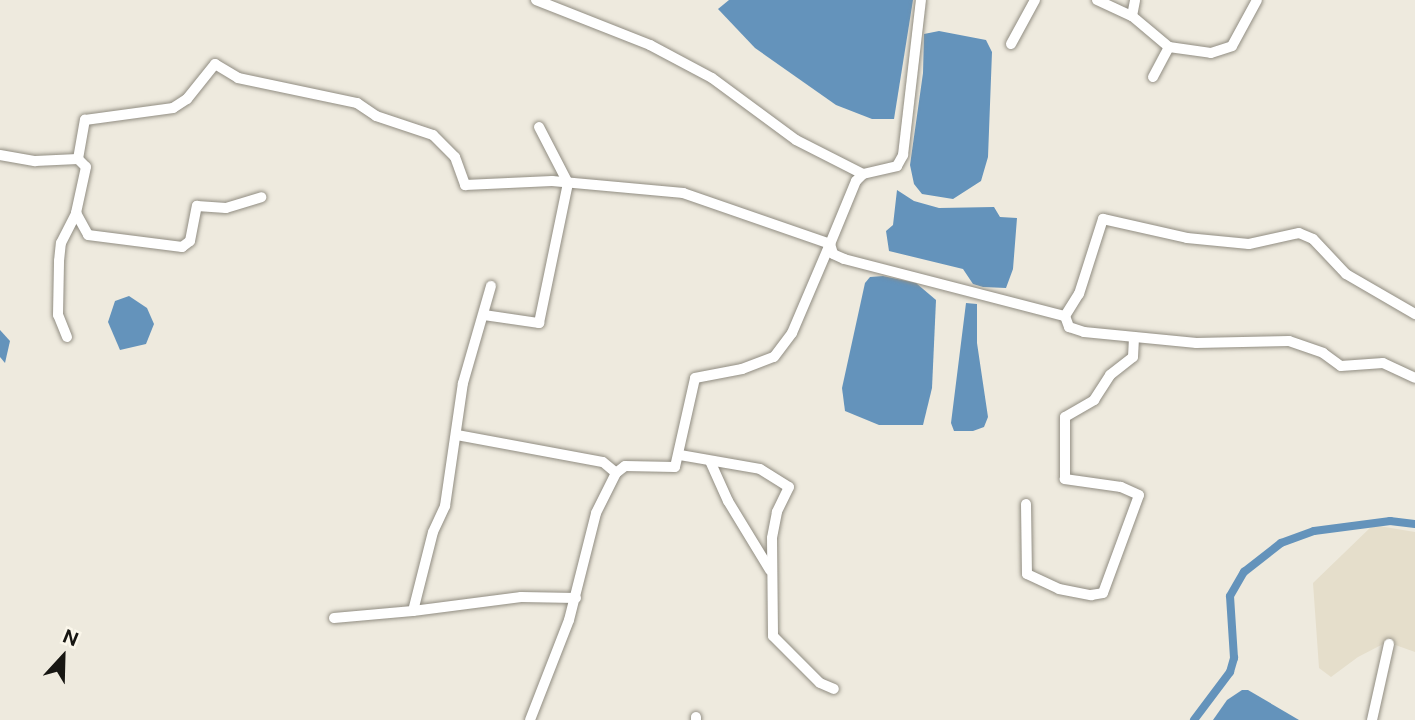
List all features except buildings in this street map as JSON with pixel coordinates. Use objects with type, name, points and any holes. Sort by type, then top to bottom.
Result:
[{"type":"street","points":[[536,0],[650,45],[712,78],[796,140],[863,174]]},
{"type":"street","points":[[530,720],[576,598],[596,513],[616,473],[631,465],[672,470],[680,455],[695,378],[742,369],[774,357],[792,333],[856,181],[863,174],[897,166],[903,155],[921,0]]},
{"type":"street","points":[[1011,44],[1035,0]]},
{"type":"street","points":[[1097,0],[1132,16],[1169,47],[1211,53],[1231,46],[1257,0]]},
{"type":"street","points":[[1132,16],[1135,0]]},
{"type":"street","points":[[1153,77],[1169,47]]},
{"type":"street","points":[[78,159],[85,120],[173,108],[187,99],[215,64],[238,78],[357,103],[376,116],[433,135],[455,157],[465,186],[568,183],[683,193],[830,244]]},
{"type":"street","points":[[484,315],[540,323],[568,183],[538,127]]},
{"type":"street","points":[[0,155],[35,161],[78,159],[86,167],[76,213],[61,243],[58,316],[67,337]]},
{"type":"street","points":[[76,213],[88,235],[182,247],[190,241],[197,206],[226,208],[261,197]]},
{"type":"street","points":[[1065,316],[1079,294],[1103,219],[1188,238],[1249,244],[1307,234],[1346,274],[1415,314]]},
{"type":"street","points":[[830,244],[833,254],[844,259],[1065,316]]},
{"type":"street","points":[[413,611],[433,532],[445,506],[463,383],[491,286]]},
{"type":"street","points":[[1065,316],[1069,327],[1084,332],[1196,343],[1289,341],[1323,352],[1341,366],[1383,363],[1415,378]]},
{"type":"street","points":[[1026,504],[1030,557],[1024,571],[1059,589],[1091,595],[1104,592],[1139,495],[1121,486],[1065,479],[1065,417],[1094,400],[1110,375],[1133,357],[1134,337]]},
{"type":"street","points":[[457,435],[603,461],[616,473]]},
{"type":"street","points":[[680,455],[760,469],[789,487],[777,512],[772,573],[773,636],[820,683],[834,689]]},
{"type":"street","points":[[710,461],[728,501],[772,573]]},
{"type":"street","points":[[334,618],[521,597],[576,598]]},
{"type":"street","points":[[1372,720],[1389,644]]},
{"type":"shaded area","points":[[1373,525],[1415,532],[1415,652],[1387,642],[1358,657],[1331,677],[1319,668],[1313,583]]},
{"type":"water","points":[[729,0],[913,0],[894,119],[872,119],[836,105],[755,48],[718,9]]},
{"type":"water","points":[[939,31],[986,40],[992,52],[988,157],[981,181],[953,199],[922,194],[914,184],[910,165],[923,73],[924,34]]},
{"type":"water","points":[[897,190],[914,201],[939,208],[994,207],[1000,217],[1017,218],[1013,269],[1006,288],[973,284],[963,269],[889,251],[886,231],[893,225]]},
{"type":"water","points":[[883,276],[916,283],[936,300],[932,388],[923,425],[879,425],[845,411],[842,388],[865,283],[870,277]]},
{"type":"water","points":[[129,296],[147,308],[154,324],[146,344],[120,350],[108,322],[115,301]]},
{"type":"water","points":[[966,303],[977,304],[977,343],[988,417],[984,427],[973,431],[954,431],[951,423]]},
{"type":"water","points":[[0,330],[10,341],[5,363],[0,357]]},
{"type":"water","points":[[1242,690],[1248,690],[1299,720],[1213,720],[1227,700]]},
{"type":"waterway","points":[[1194,720],[1230,672],[1234,658],[1230,596],[1244,572],[1281,543],[1314,531],[1390,521],[1415,524]]}]
